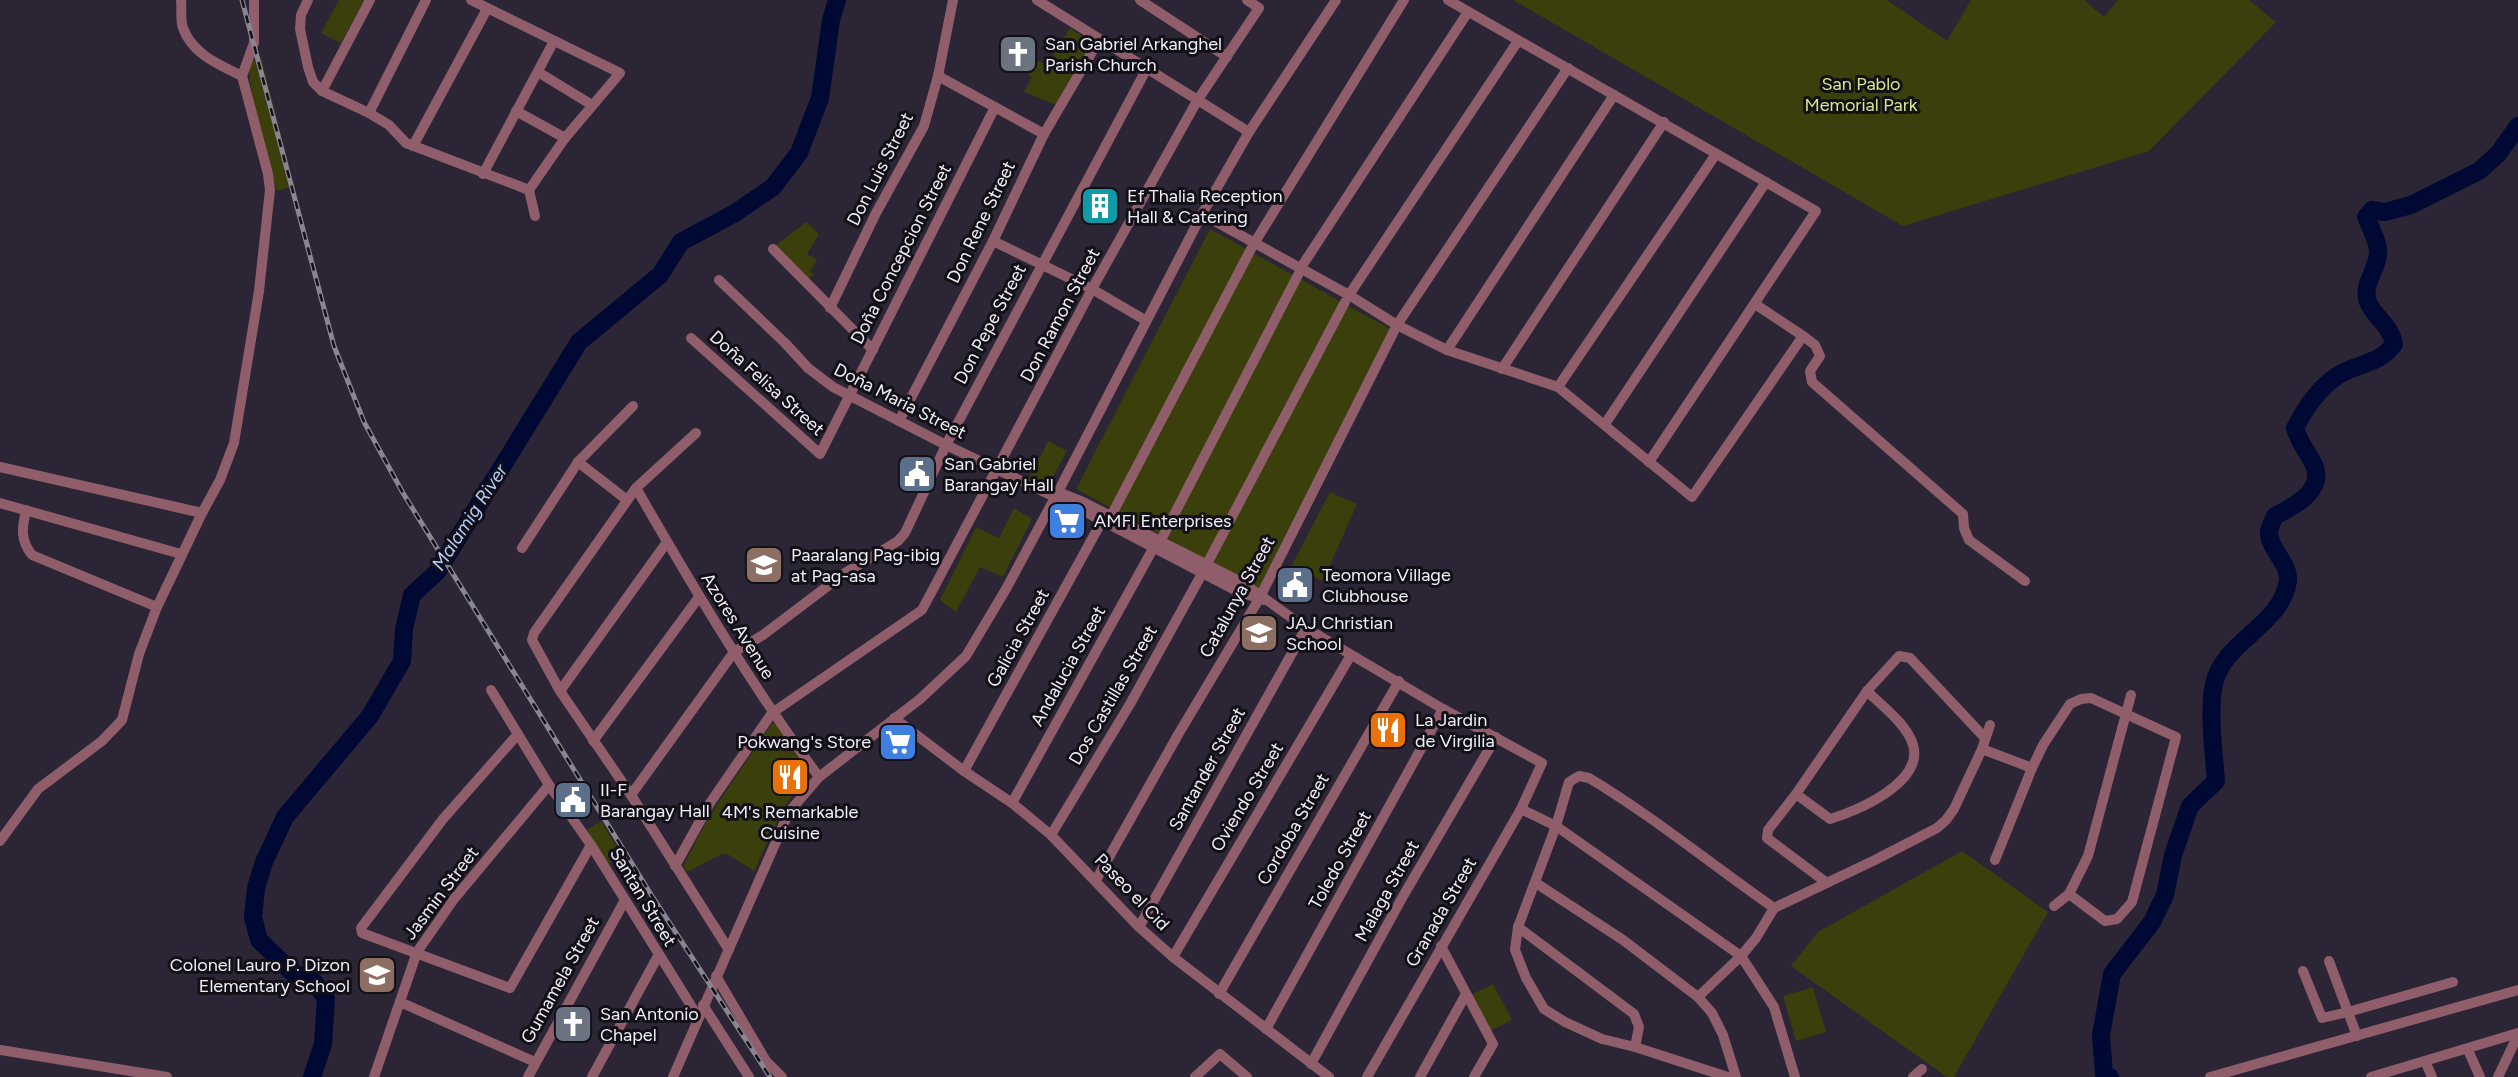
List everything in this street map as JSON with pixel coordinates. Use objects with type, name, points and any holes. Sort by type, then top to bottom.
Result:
[{"type":"street","points":[[181,0],[183,27],[192,43],[206,58],[242,76]]},
{"type":"street","points":[[0,841],[38,789],[102,741],[122,720],[139,654],[157,607],[220,480],[234,443],[259,291],[268,202],[268,174],[242,76],[254,43],[254,0]]},
{"type":"street","points":[[308,0],[301,15],[300,29],[313,82],[322,91],[369,113],[388,125],[406,143],[529,190]]},
{"type":"street","points":[[322,91],[370,0]]},
{"type":"street","points":[[369,113],[426,0]]},
{"type":"street","points":[[471,0],[620,73],[565,138],[529,190],[535,216]]},
{"type":"street","name":"Don Luis Street","points":[[830,308],[876,213],[919,135],[938,76],[953,0]]},
{"type":"street","points":[[1037,0],[1249,132]]},
{"type":"street","points":[[1140,0],[1227,57]]},
{"type":"street","name":"Don Ramon Street","points":[[772,713],[922,610],[1092,289],[1197,100],[1259,8],[1247,0]]},
{"type":"street","points":[[673,1077],[789,812],[819,777],[944,679],[967,656],[1056,495],[1202,214],[1249,132],[1336,0]]},
{"type":"street","name":"Galicia Street","points":[[964,771],[1106,519],[1253,245],[1404,0]]},
{"type":"street","points":[[1448,0],[1816,211],[1649,462]]},
{"type":"street","points":[[413,146],[487,9]]},
{"type":"street","name":"Andalucia Street","points":[[1012,803],[1158,544],[1299,272],[1468,12]]},
{"type":"street","name":"Don Rene Street","points":[[899,421],[993,240],[1044,134],[1099,40]]},
{"type":"street","points":[[483,174],[554,41]]},
{"type":"street","name":"Dos Castillas Street","points":[[1051,835],[1130,704],[1347,299],[1518,41]]},
{"type":"street","name":"Catalunya Street","points":[[1096,880],[1173,744],[1262,598],[1397,325],[1568,68]]},
{"type":"street","name":"Don Pepe Street","points":[[734,652],[764,635],[845,573],[898,541],[905,533],[946,445],[1146,70]]},
{"type":"street","points":[[538,72],[592,105]]},
{"type":"street","points":[[938,76],[1044,134]]},
{"type":"street","points":[[1447,351],[1614,95]]},
{"type":"street","name":"Doña Concepcion Street","points":[[820,454],[995,107]]},
{"type":"street","points":[[516,111],[565,138]]},
{"type":"street","points":[[1502,369],[1664,122]]},
{"type":"street","points":[[1558,387],[1716,154]]},
{"type":"street","points":[[1605,424],[1766,182]]},
{"type":"street","points":[[1202,214],[1347,299],[1447,351],[1558,387],[1692,497],[1803,336]]},
{"type":"street","points":[[993,240],[1092,289],[1145,320]]},
{"type":"street","points":[[773,249],[873,350]]},
{"type":"street","name":"Doña Maria Street","points":[[719,280],[820,379],[997,470],[1056,495],[1205,568],[1243,583],[1351,655],[1542,763]]},
{"type":"street","points":[[1755,304],[1815,345],[1820,356],[1810,371],[1812,382],[1963,514],[1969,540],[2025,581]]},
{"type":"street","name":"Doña Felisa Street","points":[[691,338],[820,454]]},
{"type":"street","points":[[522,548],[578,462],[633,406]]},
{"type":"street","points":[[696,433],[636,488],[534,633],[532,640],[560,691],[631,795],[729,950]]},
{"type":"street","points":[[578,462],[627,500]]},
{"type":"street","points":[[0,467],[202,513]]},
{"type":"street","name":"Azores Avenue","points":[[636,488],[699,597],[772,713],[819,777]]},
{"type":"street","points":[[0,503],[181,554]]},
{"type":"street","points":[[26,510],[23,543],[32,555],[157,607]]},
{"type":"street","points":[[560,691],[667,542]]},
{"type":"street","points":[[593,741],[699,597]]},
{"type":"street","name":"Santander Street","points":[[1139,927],[1307,628]]},
{"type":"street","points":[[631,795],[734,652]]},
{"type":"street","name":"Oviendo Street","points":[[1173,957],[1351,655]]},
{"type":"street","points":[[1827,883],[1767,838],[1768,830],[1867,691],[1899,656],[1906,656],[1984,743],[2032,768]]},
{"type":"street","name":"Cordoba Street","points":[[1219,995],[1399,681]]},
{"type":"street","name":"Santan Street","points":[[491,690],[698,1017]]},
{"type":"street","points":[[1796,794],[1830,818],[1844,815],[1882,796],[1906,776],[1915,759],[1913,743],[1898,721],[1867,691]]},
{"type":"street","points":[[2054,906],[2069,894],[2088,856],[2131,695]]},
{"type":"street","points":[[1995,860],[2043,745],[2070,704],[2091,698],[2176,737],[2132,902],[2117,919],[2105,921],[2069,894]]},
{"type":"street","name":"Toledo Street","points":[[1266,1029],[1443,709]]},
{"type":"street","points":[[675,866],[710,803],[772,713]]},
{"type":"street","name":"Paseo el Cid","points":[[894,718],[1012,803],[1051,835],[1139,927],[1173,957],[1329,1077]]},
{"type":"street","points":[[1698,997],[1741,956],[1756,938],[1774,908],[1918,838],[1947,820],[1990,725]]},
{"type":"street","points":[[518,734],[443,819],[361,928],[362,933],[510,988],[591,845]]},
{"type":"street","name":"Malaga Street","points":[[1311,1064],[1402,898],[1496,737]]},
{"type":"street","name":"Granada Street","points":[[1367,1077],[1521,809],[1542,763]]},
{"type":"street","points":[[1728,1077],[1602,1039],[1544,1009],[1526,978],[1515,950],[1518,927],[1536,883],[1569,782],[1579,776],[1589,778],[1663,825],[1774,908]]},
{"type":"street","name":"Jasmin Street","points":[[374,1077],[417,953],[454,899],[549,785]]},
{"type":"street","points":[[1521,809],[1556,826],[1741,956],[1774,1007],[1795,1077]]},
{"type":"street","points":[[1536,883],[1623,940],[1698,997],[1712,1013],[1723,1035],[1736,1077]]},
{"type":"street","name":"Gumamela Street","points":[[528,1077],[625,900]]},
{"type":"street","points":[[1518,927],[1634,1013],[1639,1027],[1635,1047]]},
{"type":"street","points":[[1441,946],[1493,1044],[1474,1077]]},
{"type":"street","points":[[592,1077],[658,956]]},
{"type":"street","points":[[2329,961],[2357,1036]]},
{"type":"street","points":[[2303,971],[2322,1018],[2453,982]]},
{"type":"street","points":[[716,976],[766,1062],[782,1077]]},
{"type":"street","points":[[2210,1077],[2518,990]]},
{"type":"street","points":[[1420,1077],[1466,994]]},
{"type":"street","points":[[400,1002],[535,1062]]},
{"type":"street","points":[[704,1005],[749,1077]]},
{"type":"street","points":[[2371,1077],[2389,1074],[2518,1034]]},
{"type":"street","points":[[2498,1077],[2518,1034]]},
{"type":"street","points":[[0,1050],[167,1077]]},
{"type":"street","points":[[2468,1050],[2480,1077]]},
{"type":"street","points":[[1195,1077],[1220,1054],[1247,1077]]},
{"type":"street","points":[[2425,1062],[2432,1077]]},
{"type":"street","points":[[86,1077],[88,1064]]},
{"type":"green space","points":[[339,0],[364,0],[341,43],[321,33]]},
{"type":"green space","name":"San Pablo Memorial Park","points":[[1513,0],[1887,0],[1947,41],[1971,0],[2084,0],[2104,17],[2118,0],[2249,0],[2276,22],[2149,151],[1903,226]]},
{"type":"green space","points":[[1070,28],[1092,43],[1056,105],[1024,92],[1032,77],[1028,75],[1036,60],[1047,65]]},
{"type":"green space","points":[[261,57],[294,186],[277,191],[259,125],[249,74],[250,62]]},
{"type":"green space","points":[[806,222],[819,234],[807,254],[817,260],[810,271],[814,275],[807,280],[775,246]]},
{"type":"green space","points":[[1210,229],[1392,330],[1259,588],[1076,489]]},
{"type":"green space","points":[[1048,441],[1067,451],[1047,488],[1029,478]]},
{"type":"green space","points":[[1330,492],[1357,504],[1323,581],[1291,567]]},
{"type":"green space","points":[[1014,508],[1032,519],[1003,577],[980,567],[956,612],[940,600],[976,527],[999,538]]},
{"type":"green space","points":[[772,723],[776,724],[808,771],[807,777],[784,807],[754,871],[729,855],[722,854],[687,872],[683,866],[708,818]]},
{"type":"green space","points":[[601,821],[622,855],[607,864],[587,830]]},
{"type":"green space","points":[[1962,851],[2048,912],[1954,1077],[1947,1077],[1791,966],[1818,932]]},
{"type":"green space","points":[[1493,984],[1512,1020],[1490,1031],[1471,995]]},
{"type":"green space","points":[[1813,987],[1826,1032],[1796,1041],[1783,996]]},
{"type":"waterway","name":"Malamig River","points":[[312,1077],[323,1044],[326,998],[314,982],[292,972],[259,940],[253,917],[256,888],[264,862],[285,817],[370,716],[402,661],[404,629],[412,595],[437,572],[579,342],[660,275],[681,242],[735,213],[773,187],[799,153],[820,98],[831,20],[837,0]]},
{"type":"waterway","points":[[2110,1077],[2104,1074],[2101,1035],[2112,974],[2152,922],[2165,895],[2173,855],[2190,806],[2216,781],[2211,719],[2214,684],[2229,656],[2275,610],[2288,581],[2286,568],[2272,544],[2269,531],[2275,516],[2299,502],[2316,481],[2313,463],[2295,428],[2313,399],[2330,381],[2382,356],[2394,344],[2389,331],[2368,302],[2367,288],[2378,249],[2366,217],[2372,210],[2385,212],[2411,205],[2479,171],[2498,154],[2518,126]]},
{"type":"railway","points":[[242,0],[334,346],[364,422],[403,493],[652,896],[770,1077]]},
{"type":"place","name":"San Gabriel Arkanghel Parish Church","points":[[1018,54]]},
{"type":"place","name":"Ef Thalia Reception Hall & Catering","points":[[1100,206]]},
{"type":"place","name":"San Gabriel Barangay Hall","points":[[917,474]]},
{"type":"place","name":"AMFI Enterprises","points":[[1067,521]]},
{"type":"place","name":"Paaralang Pag-ibig at Pag-asa","points":[[764,565]]},
{"type":"place","name":"Teomora Village Clubhouse","points":[[1295,585]]},
{"type":"place","name":"JAJ Christian School","points":[[1259,633]]},
{"type":"place","name":"La Jardin de Virgilia","points":[[1388,730]]},
{"type":"place","name":"Pokwang's Store","points":[[898,742]]},
{"type":"place","name":"4M's Remarkable Cuisine","points":[[790,777]]},
{"type":"place","name":"II-F Barangay Hall","points":[[573,800]]},
{"type":"place","name":"Colonel Lauro P. Dizon Elementary School","points":[[377,975]]},
{"type":"place","name":"San Antonio Chapel","points":[[573,1024]]}]
